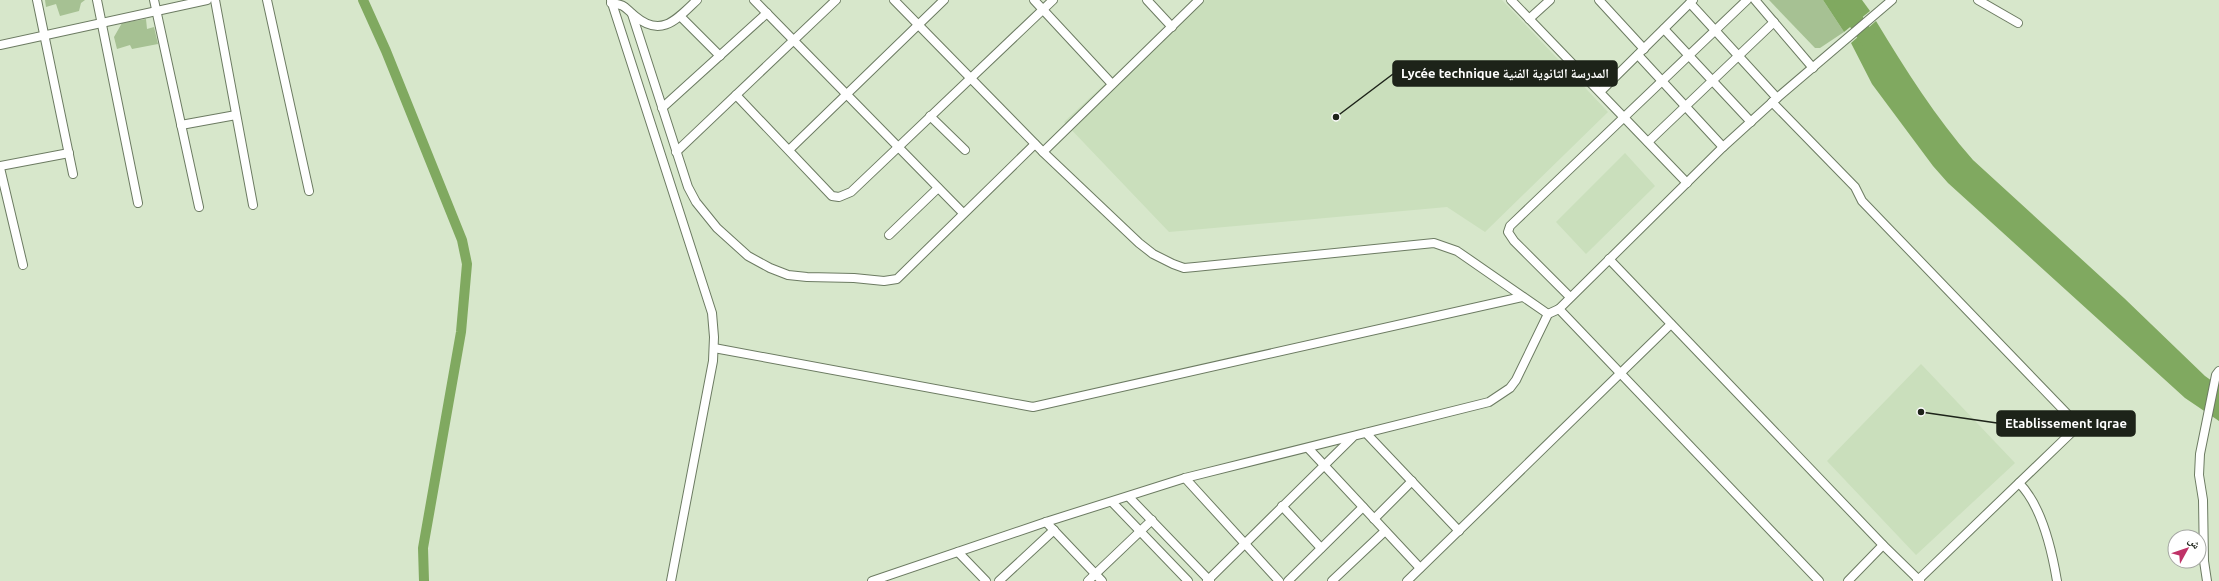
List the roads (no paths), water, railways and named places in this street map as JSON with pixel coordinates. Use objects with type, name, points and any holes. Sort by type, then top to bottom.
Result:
[{"type":"street","points":[[37,0],[73,174]]},
{"type":"street","points":[[97,0],[138,204]]},
{"type":"street","points":[[154,0],[199,207]]},
{"type":"street","points":[[0,45],[207,0]]},
{"type":"street","points":[[215,0],[253,205]]},
{"type":"street","points":[[267,0],[309,190]]},
{"type":"street","points":[[611,1],[624,5],[632,14],[650,27],[658,28],[680,16],[697,0]]},
{"type":"street","points":[[754,0],[963,213]]},
{"type":"street","points":[[676,152],[836,0]]},
{"type":"street","points":[[894,0],[1043,152],[1139,243],[1164,260],[1184,268],[1434,243],[1457,251],[1548,314]]},
{"type":"street","points":[[789,150],[944,0]]},
{"type":"street","points":[[1034,0],[1112,84]]},
{"type":"street","points":[[736,95],[836,198],[851,192],[1052,0]]},
{"type":"street","points":[[1147,0],[1172,27]]},
{"type":"street","points":[[1043,152],[1199,0]]},
{"type":"street","points":[[1512,0],[1601,91],[1687,183]]},
{"type":"street","points":[[1529,19],[1550,0]]},
{"type":"street","points":[[1599,0],[1641,52],[1662,81],[1723,147]]},
{"type":"street","points":[[1569,296],[1514,241],[1508,229],[1624,116],[1747,0]]},
{"type":"street","points":[[1755,0],[1813,68]]},
{"type":"street","points":[[872,581],[1046,522],[1129,497],[1185,478],[1309,449],[1489,402],[1510,388],[1516,380],[1548,314],[1559,309],[1569,296],[1609,259],[1723,147],[1775,100],[1892,0]]},
{"type":"street","points":[[1978,0],[2018,23]]},
{"type":"street","points":[[611,1],[658,152],[704,285],[712,313],[714,348],[701,430],[671,581]]},
{"type":"street","points":[[1601,91],[1692,2],[1775,100],[1855,187],[1862,202],[2073,419],[2075,424],[2072,432],[1919,580],[1883,545],[1609,259]]},
{"type":"street","points":[[662,108],[767,13]]},
{"type":"street","points":[[632,14],[676,152],[688,187],[696,202],[717,228],[748,256],[788,275],[884,281],[897,279],[1035,144]]},
{"type":"street","points":[[680,16],[720,56]]},
{"type":"street","points":[[1648,142],[1774,22]]},
{"type":"street","points":[[1664,29],[1751,122]]},
{"type":"street","points":[[181,125],[236,115]]},
{"type":"street","points":[[930,116],[965,150]]},
{"type":"street","points":[[23,265],[0,167],[69,152]]},
{"type":"street","points":[[890,235],[938,188]]},
{"type":"street","points":[[714,348],[1033,407],[1522,297]]},
{"type":"street","points":[[1559,309],[1819,581]]},
{"type":"street","points":[[1407,581],[1671,324]]},
{"type":"street","points":[[2207,581],[2204,561],[2203,507],[2199,475],[2200,454],[2216,375],[2219,371]]},
{"type":"street","points":[[1366,433],[1459,531]]},
{"type":"street","points":[[1129,497],[1208,581],[1353,437]]},
{"type":"street","points":[[1309,449],[1420,568]]},
{"type":"street","points":[[1185,478],[1279,581]]},
{"type":"street","points":[[1374,518],[1412,481]]},
{"type":"street","points":[[2019,483],[2034,505],[2052,554],[2057,581]]},
{"type":"street","points":[[1112,502],[1188,581]]},
{"type":"street","points":[[1282,506],[1322,548]]},
{"type":"street","points":[[1288,581],[1363,507]]},
{"type":"street","points":[[1088,581],[1152,520]]},
{"type":"street","points":[[1046,522],[1102,581]]},
{"type":"street","points":[[999,581],[1054,530]]},
{"type":"street","points":[[1332,581],[1385,531]]},
{"type":"street","points":[[1848,581],[1883,545]]},
{"type":"street","points":[[958,552],[986,581]]},
{"type":"waterway","points":[[363,0],[386,51],[462,240],[467,264],[461,332],[423,548],[424,581]]},
{"type":"waterway","points":[[1842,0],[1875,50]]},
{"type":"place","name":"Lycée technique المدرسة الثانوية الفنية","points":[[1336,117]]},
{"type":"place","name":"Etablissement Iqrae","points":[[1921,412]]}]
